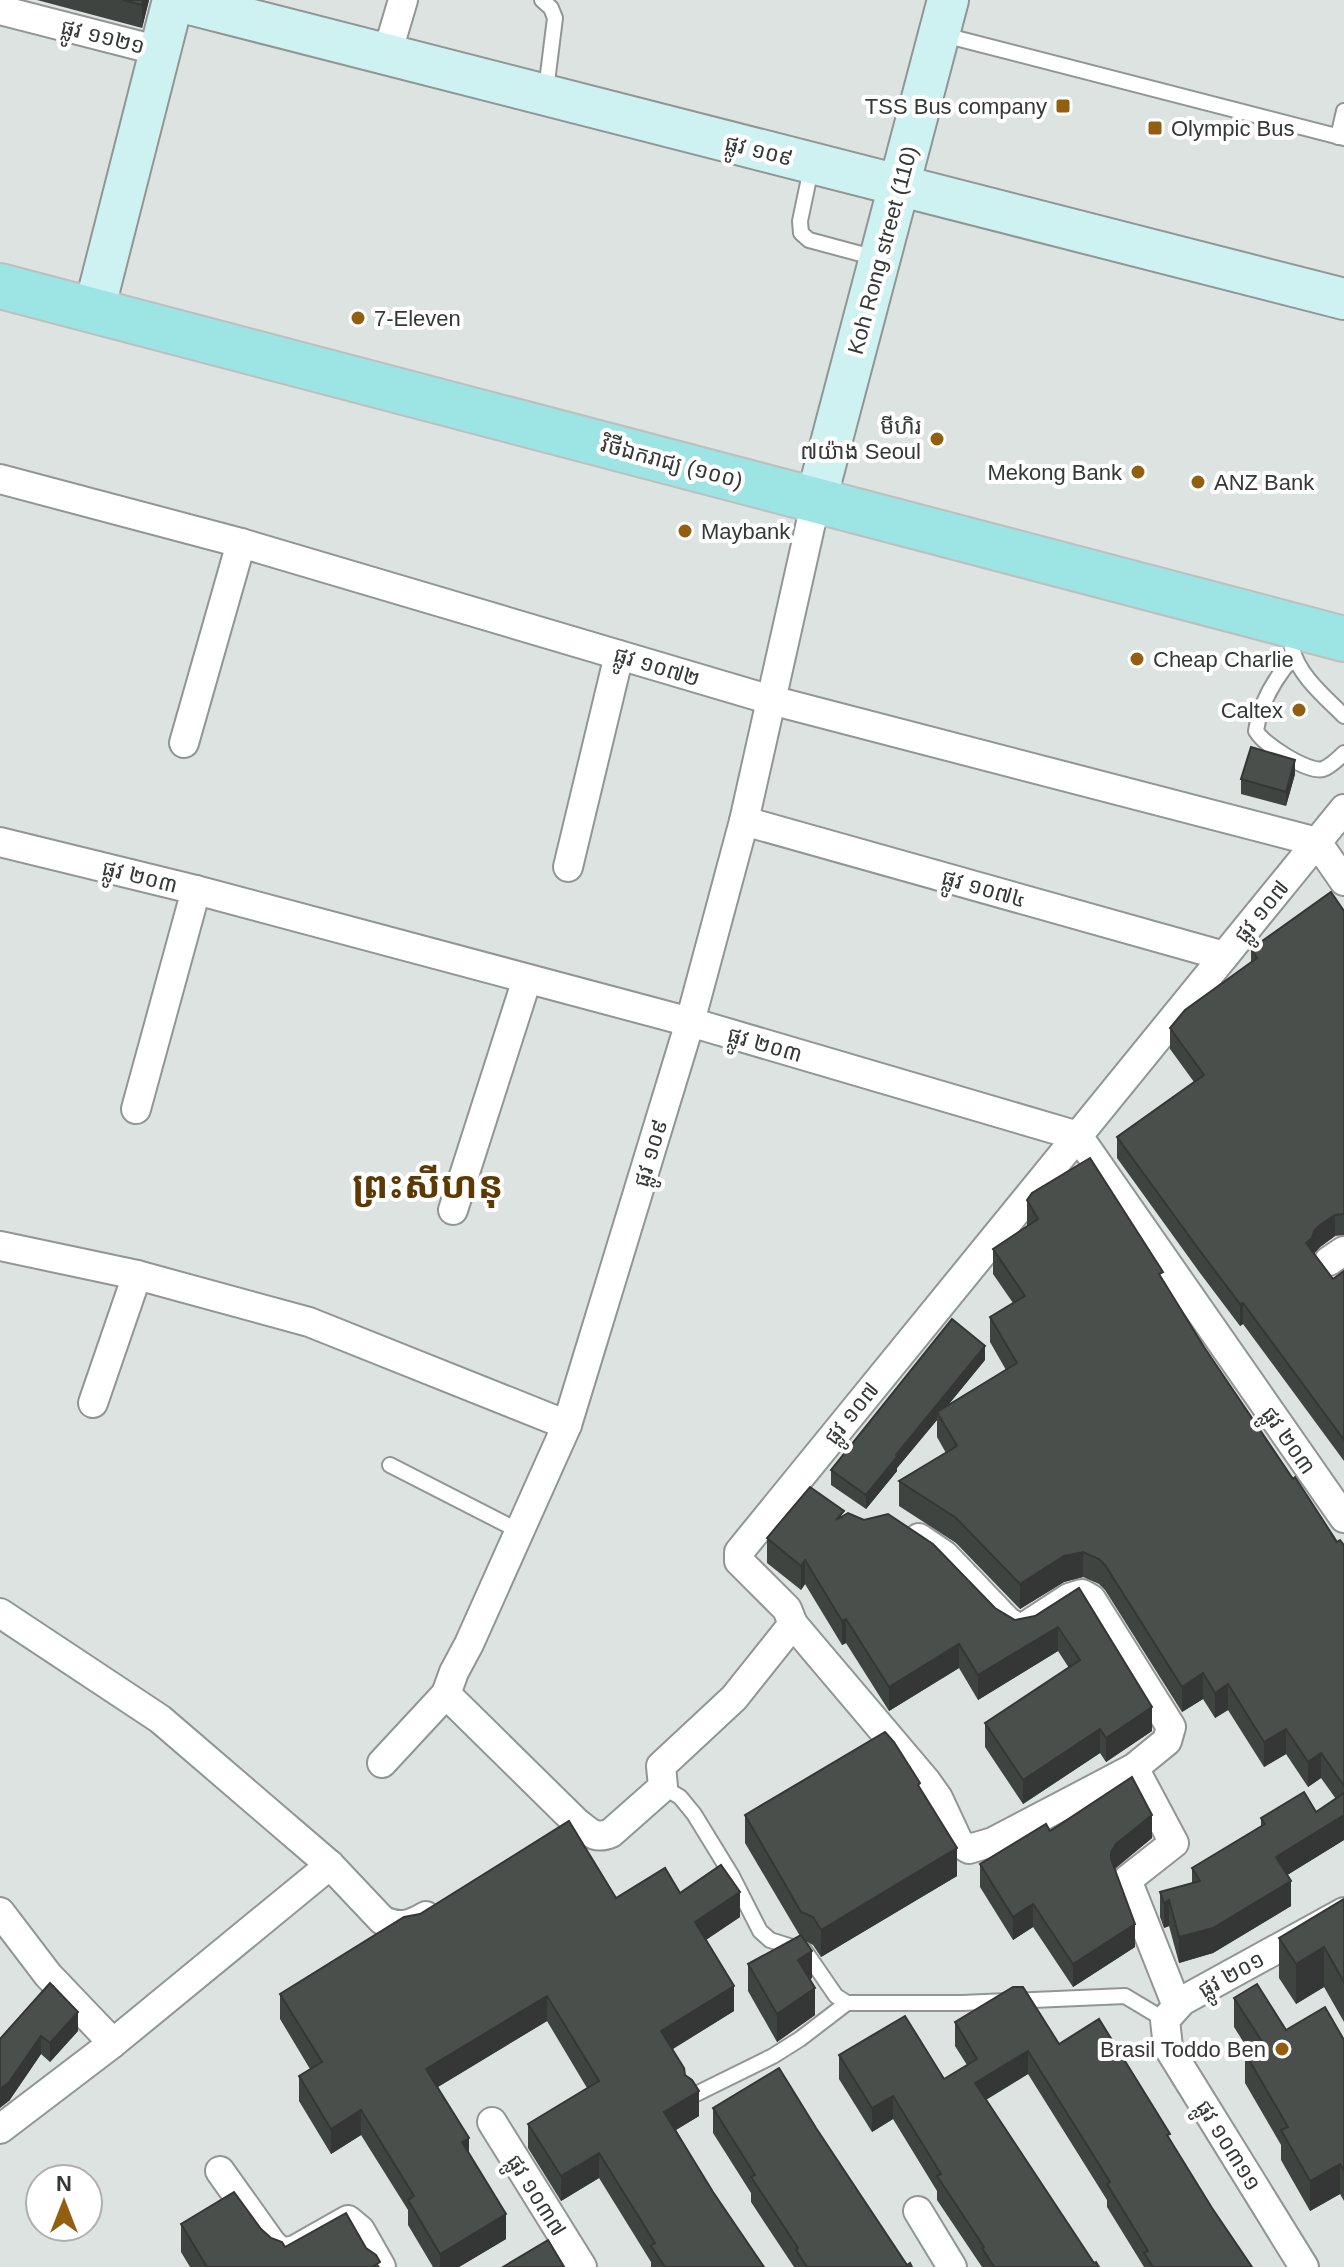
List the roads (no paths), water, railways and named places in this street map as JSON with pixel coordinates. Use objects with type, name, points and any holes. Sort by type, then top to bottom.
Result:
[{"type":"main road","points":[[94,310],[174,0]]},
{"type":"main road","name":"ផ្លូវ ១០៩","points":[[174,0],[1344,299]]},
{"type":"main road","name":"Koh Rong street (110)","points":[[816,500],[944,17]]},
{"type":"main road","name":"វិថីឯករាជ្យ (១០០)","points":[[0,286],[816,500],[1290,640],[1344,639]]},
{"type":"street","points":[[387,54],[403,0]]},
{"type":"street","name":"ផ្លូវ ១១២១","points":[[0,10],[160,51]]},
{"type":"street","name":"ផ្លូវ ១០៧២","points":[[0,479],[241,543],[771,700],[1317,842]]},
{"type":"street","name":"ផ្លូវ ១០៩","points":[[382,1763],[446,1694],[567,1425],[690,1022],[744,821],[816,500]]},
{"type":"street","points":[[184,743],[241,543]]},
{"type":"street","points":[[568,867],[619,655]]},
{"type":"street","name":"ផ្លូវ ១០៧","points":[[793,1624],[787,1609],[739,1561],[739,1552],[807,1489],[1078,1136],[1344,809]]},
{"type":"street","name":"ផ្លូវ ១០៧៤","points":[[744,821],[1224,956]]},
{"type":"street","name":"ផ្លូវ ២០៣","points":[[0,842],[196,890],[690,1022],[1078,1136],[1344,1518]]},
{"type":"street","points":[[1317,842],[1344,881]]},
{"type":"street","points":[[136,1109],[196,890]]},
{"type":"street","points":[[453,1210],[527,979]]},
{"type":"street","points":[[0,1246],[137,1275],[309,1322],[567,1425]]},
{"type":"street","points":[[93,1403],[137,1275]]},
{"type":"street","points":[[446,1694],[576,1822],[602,1837],[611,1833],[663,1787],[661,1766],[734,1698],[793,1624],[926,1781],[938,1798],[959,1843],[969,1849],[993,1842],[1134,1768],[1167,1741],[1171,1727],[1091,1599],[1082,1594],[1069,1598],[1018,1628],[1007,1621],[944,1555],[894,1522]]},
{"type":"street","points":[[0,1613],[160,1719],[330,1865],[382,1920],[392,1925],[411,1925],[449,1901]]},
{"type":"street","name":"ផ្លូវ ១០៣១១","points":[[1134,1768],[1174,1843],[1127,1880],[1171,2013],[1168,2047],[1304,2267]]},
{"type":"street","points":[[550,1838],[576,1822]]},
{"type":"street","points":[[0,2129],[113,2043],[330,1865]]},
{"type":"street","points":[[0,1912],[48,1975],[113,2043]]},
{"type":"street","name":"ផ្លូវ ២០១","points":[[1171,2013],[1182,2001],[1344,1912]]},
{"type":"street","name":"ផ្លូវ ១០៣៧","points":[[492,2122],[582,2267]]},
{"type":"street","points":[[220,2171],[272,2244],[282,2253],[295,2250],[348,2220],[360,2230],[381,2267]]},
{"type":"street","points":[[918,2211],[952,2267]]},
{"type":"street","points":[[533,2250],[560,2233]]},
{"type":"lane","points":[[542,0],[551,8],[555,18],[546,95]]},
{"type":"lane","points":[[944,17],[1341,138],[1344,111]]},
{"type":"lane","points":[[812,163],[800,221],[801,233],[809,240],[879,259]]},
{"type":"lane","points":[[1290,640],[1310,682],[1344,716]]},
{"type":"lane","points":[[1290,640],[1268,692],[1256,731],[1261,740],[1307,767],[1320,770],[1344,753]]},
{"type":"lane","points":[[390,1465],[519,1531]]},
{"type":"lane","points":[[663,1787],[680,1797],[694,1814],[732,1876],[760,1931],[770,1940],[805,1951],[836,1996],[847,2003],[962,2003],[1125,1996],[1171,2013]]},
{"type":"lane","points":[[694,2095],[782,2050],[847,2003]]},
{"type":"place","name":"TSS Bus company","points":[[1063,106]]},
{"type":"place","name":"Olympic Bus","points":[[1155,128]]},
{"type":"place","name":"7-Eleven","points":[[358,318]]},
{"type":"place","name":"មីហិរ ៧យ៉ាង Seoul","points":[[937,439]]},
{"type":"place","name":"Mekong Bank","points":[[1138,472]]},
{"type":"place","name":"ANZ Bank","points":[[1198,482]]},
{"type":"place","name":"Maybank","points":[[685,531]]},
{"type":"place","name":"Cheap Charlie","points":[[1137,659]]},
{"type":"place","name":"Caltex","points":[[1299,710]]},
{"type":"place","name":"Brasil Toddo Ben","points":[[1282,2049]]},
{"type":"district","name":"ព្រះសីហនុ","points":[[428,1185]]}]
